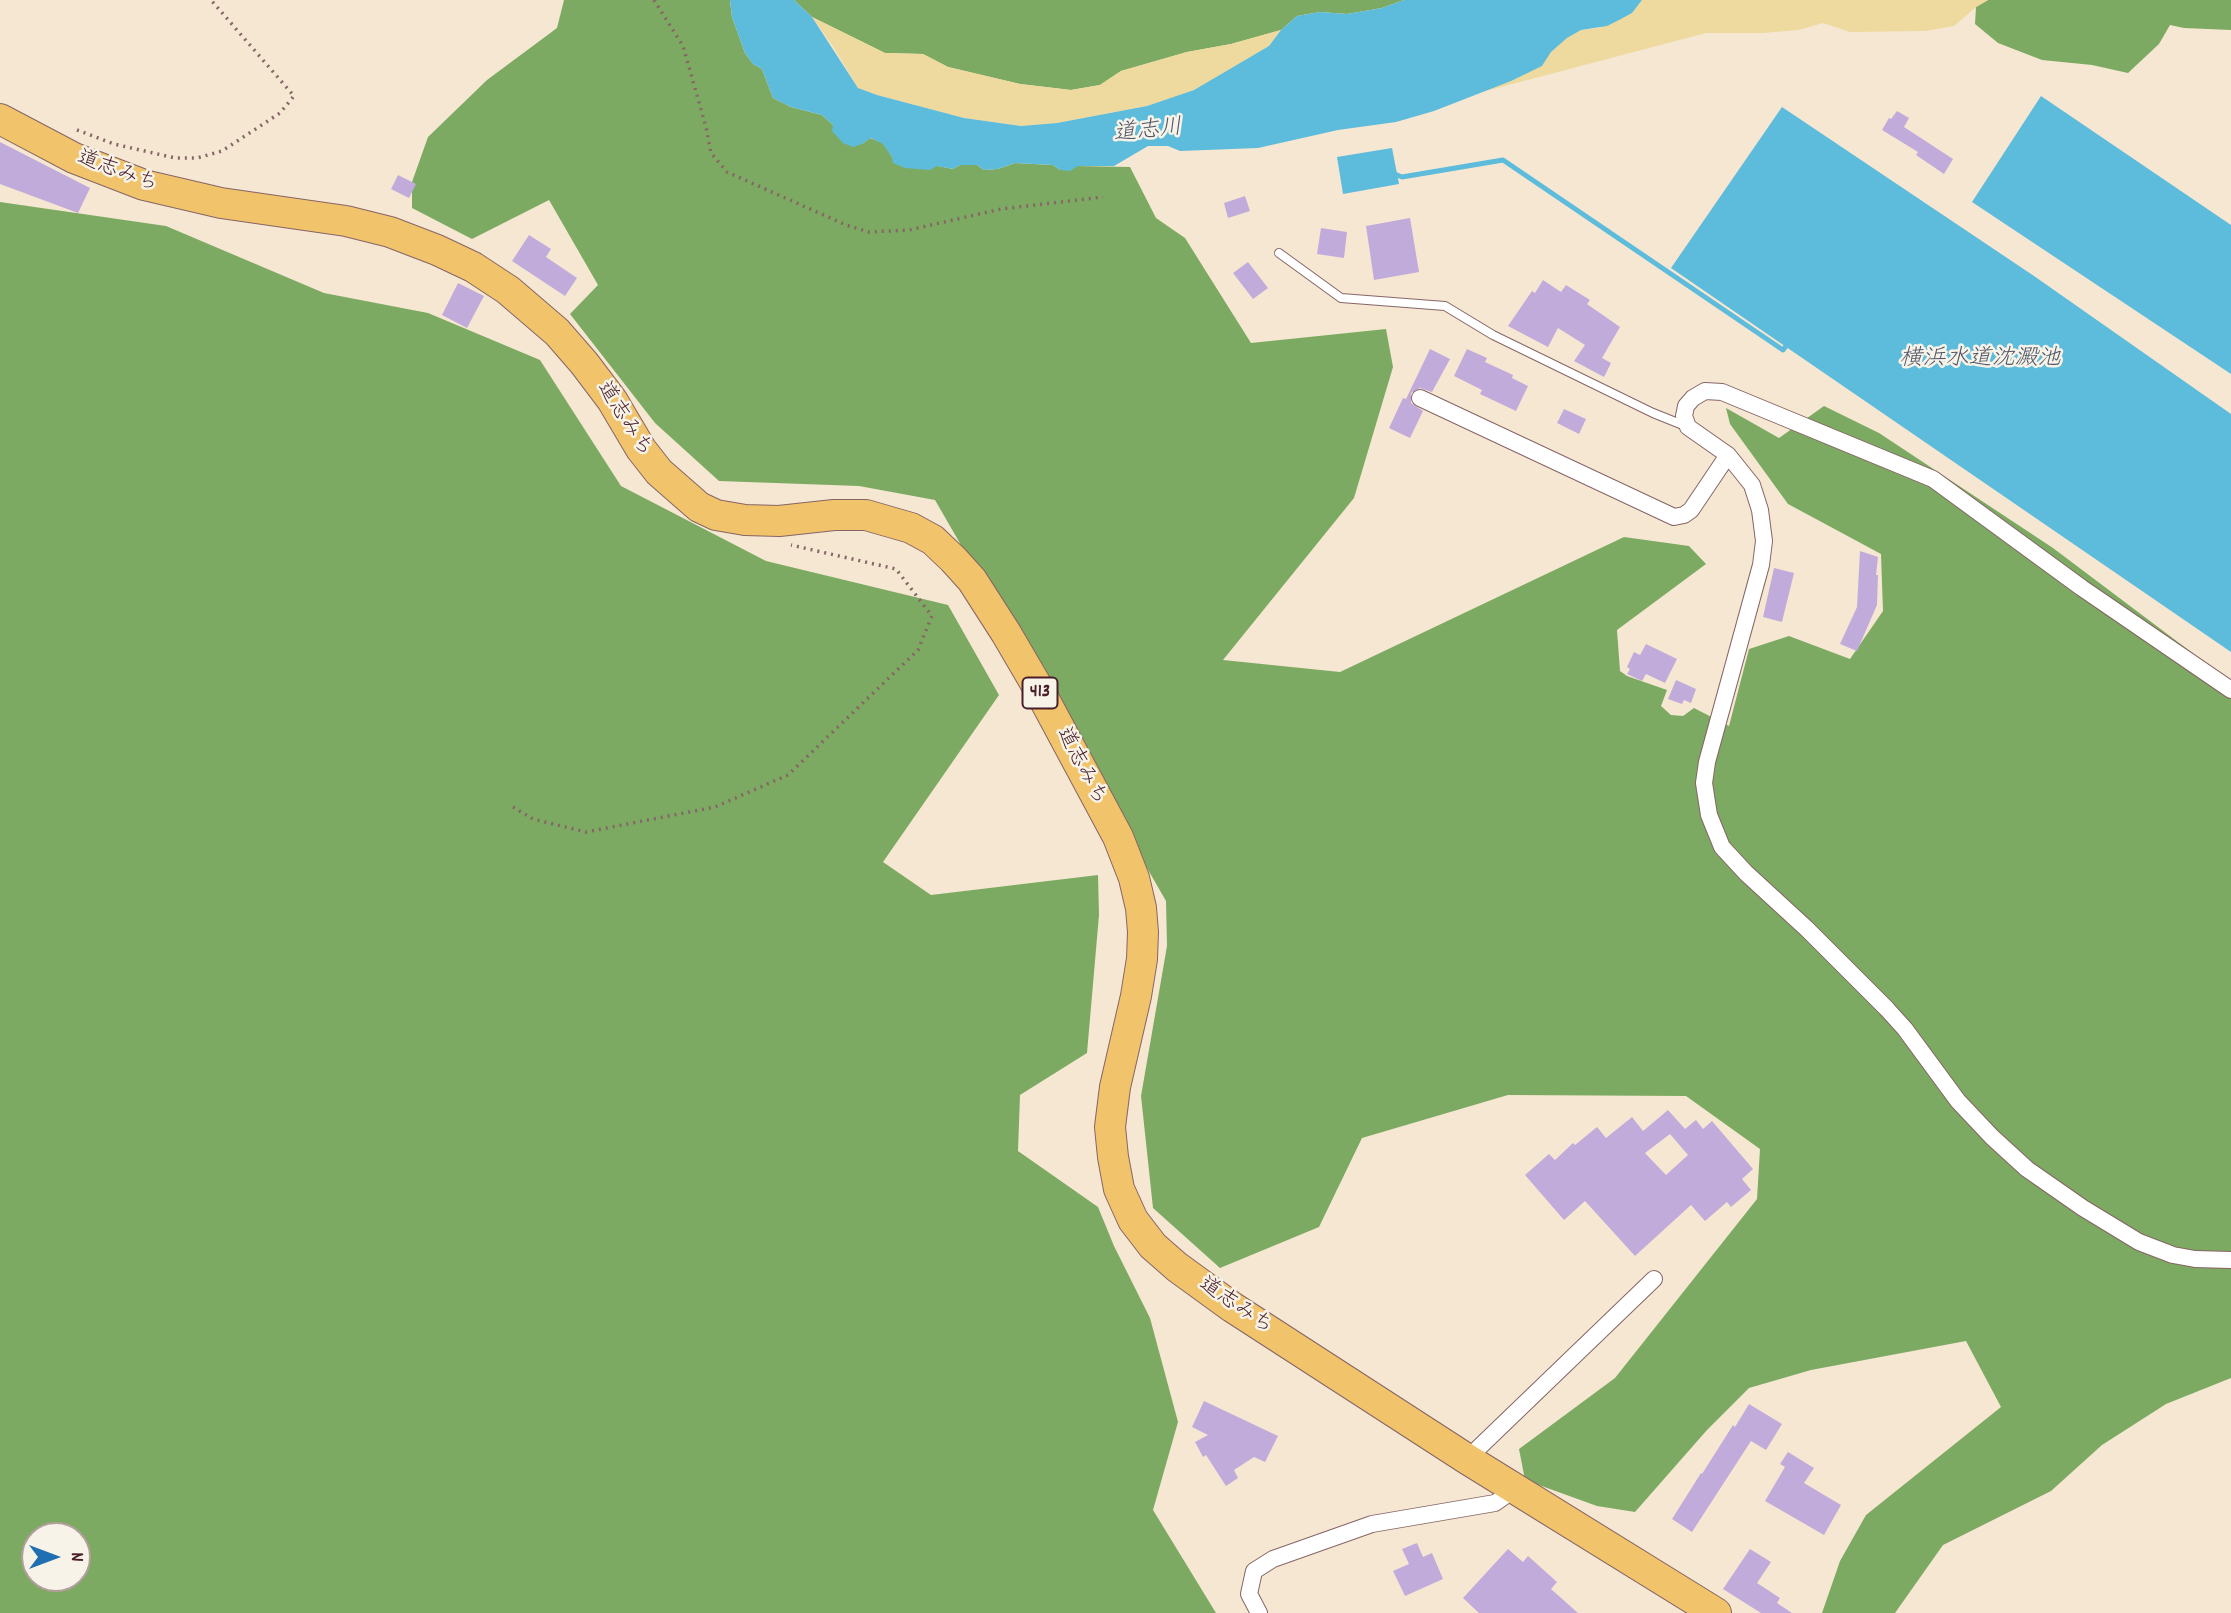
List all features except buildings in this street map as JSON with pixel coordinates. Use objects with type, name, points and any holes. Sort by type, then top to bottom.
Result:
[{"type":"highway","name":"道志みち","points":[[0,119],[74,158],[144,186],[221,203],[323,217],[379,229],[437,250],[473,267],[508,290],[557,332],[612,400],[641,449],[659,472],[699,507],[716,515],[745,520],[779,521],[834,515],[866,515],[911,528],[933,540],[972,580],[1006,633],[1118,837],[1133,878],[1141,908],[1142,958],[1115,1087],[1111,1127],[1119,1189],[1133,1220],[1153,1245],[1177,1267],[1232,1307],[1467,1459],[1716,1613]]},
{"type":"street","points":[[2231,690],[2082,588],[1933,479],[1722,392],[1705,391],[1686,406],[1684,416],[1688,427],[1728,455],[1752,485],[1760,510],[1764,541],[1761,565],[1710,751],[1704,783],[1709,815],[1722,847],[1887,1009],[1958,1101],[2027,1169],[2139,1242],[2173,1255],[2231,1260]]},
{"type":"street","points":[[1420,398],[1674,517],[1691,510],[1728,455]]},
{"type":"street","points":[[1467,1459],[1654,1279]]},
{"type":"street","points":[[1259,1613],[1250,1594],[1254,1571],[1273,1559],[1372,1524],[1495,1503],[1515,1489]]},
{"type":"lane","points":[[1279,253],[1340,298],[1445,306],[1493,335],[1653,413],[1688,427]]},
{"type":"path","points":[[76,130],[114,144],[175,158],[197,158],[222,151],[279,113],[294,96],[211,0]]},
{"type":"path","points":[[654,0],[683,46],[711,153],[727,172],[846,225],[869,232],[909,230],[1001,209],[1103,197]]},
{"type":"path","points":[[513,807],[533,819],[586,832],[715,807],[788,775],[918,650],[932,615],[896,569],[780,542],[779,521]]},
{"type":"green space","points":[[564,0],[730,0],[732,17],[745,53],[753,64],[762,69],[773,98],[791,107],[822,115],[862,144],[870,138],[883,143],[892,157],[953,169],[960,165],[977,165],[984,170],[998,169],[1015,163],[1053,165],[1060,170],[1077,166],[1130,167],[1156,218],[1185,238],[1251,343],[1386,329],[1393,367],[1354,498],[1223,660],[1340,672],[1624,537],[1689,546],[1706,564],[1617,630],[1620,671],[1667,690],[1661,706],[1671,715],[1683,716],[1694,708],[1729,726],[1749,649],[1789,636],[1850,659],[1883,611],[1881,554],[1788,504],[1730,424],[1726,408],[1779,438],[1824,406],[1879,433],[2053,548],[2231,682],[2231,1378],[2166,1404],[2102,1445],[2051,1491],[1943,1545],[1895,1613],[1822,1613],[1840,1561],[1866,1515],[2001,1407],[1966,1341],[1811,1370],[1749,1388],[1707,1430],[1635,1512],[1597,1506],[1525,1480],[1519,1449],[1615,1378],[1757,1199],[1760,1149],[1686,1096],[1508,1095],[1362,1138],[1319,1227],[1220,1268],[1153,1208],[1141,1096],[1167,946],[1166,901],[935,500],[859,486],[719,481],[655,423],[570,314],[598,285],[549,200],[472,239],[412,208],[412,182],[428,137],[487,80],[557,28]]},
{"type":"green space","points":[[794,0],[1404,0],[1382,8],[1347,14],[1320,12],[1297,16],[1281,30],[1231,44],[1187,52],[1121,71],[1100,85],[1071,90],[1020,84],[948,67],[923,54],[885,53],[812,17]]},
{"type":"green space","points":[[1988,0],[2231,0],[2231,30],[2170,25],[2159,44],[2128,73],[2092,65],[2042,60],[1998,43],[1975,24],[1976,7]]},
{"type":"green space","points":[[0,202],[166,226],[324,293],[428,313],[540,360],[621,486],[766,561],[948,605],[999,695],[883,862],[931,895],[1098,875],[1099,915],[1087,1053],[1020,1095],[1018,1151],[1098,1207],[1150,1318],[1178,1422],[1153,1510],[1216,1613],[0,1613]]},
{"type":"sand","points":[[1642,0],[1988,0],[1954,26],[1925,31],[1850,32],[1823,23],[1799,30],[1706,33],[1482,92],[1542,66],[1551,52],[1567,38],[1581,30],[1599,28],[1632,13]]},
{"type":"sand","points":[[812,17],[885,53],[923,54],[948,67],[1020,84],[1071,90],[1100,85],[1121,71],[1187,52],[1231,44],[1281,30],[1269,46],[1194,90],[1147,106],[1057,123],[1021,126],[964,118],[858,88]]},
{"type":"water","name":"道志川","points":[[730,0],[794,0],[812,17],[858,88],[964,118],[1021,126],[1057,123],[1147,106],[1194,90],[1269,46],[1281,30],[1297,16],[1320,12],[1347,14],[1382,8],[1404,0],[1642,0],[1632,13],[1619,20],[1607,26],[1581,30],[1567,38],[1551,52],[1542,66],[1434,111],[1396,122],[1338,130],[1258,148],[1180,151],[1168,146],[1148,146],[1114,166],[1078,166],[1070,171],[1060,170],[1053,165],[1015,163],[998,169],[984,170],[977,165],[960,165],[953,169],[937,166],[930,170],[905,168],[893,163],[883,144],[871,138],[853,147],[843,143],[832,131],[833,125],[822,115],[791,107],[773,98],[762,69],[753,64],[745,53],[732,17]]},
{"type":"water","points":[[2041,96],[2231,225],[2231,374],[1972,202]]},
{"type":"water","name":"横浜水道沈澱池","points":[[1782,107],[2034,276],[2231,414],[2231,652],[1671,268]]},
{"type":"water","points":[[1392,148],[1399,184],[1343,194],[1337,157]]},
{"type":"waterway","points":[[1392,173],[1402,177],[1503,160],[1783,350],[1786,346]]}]
